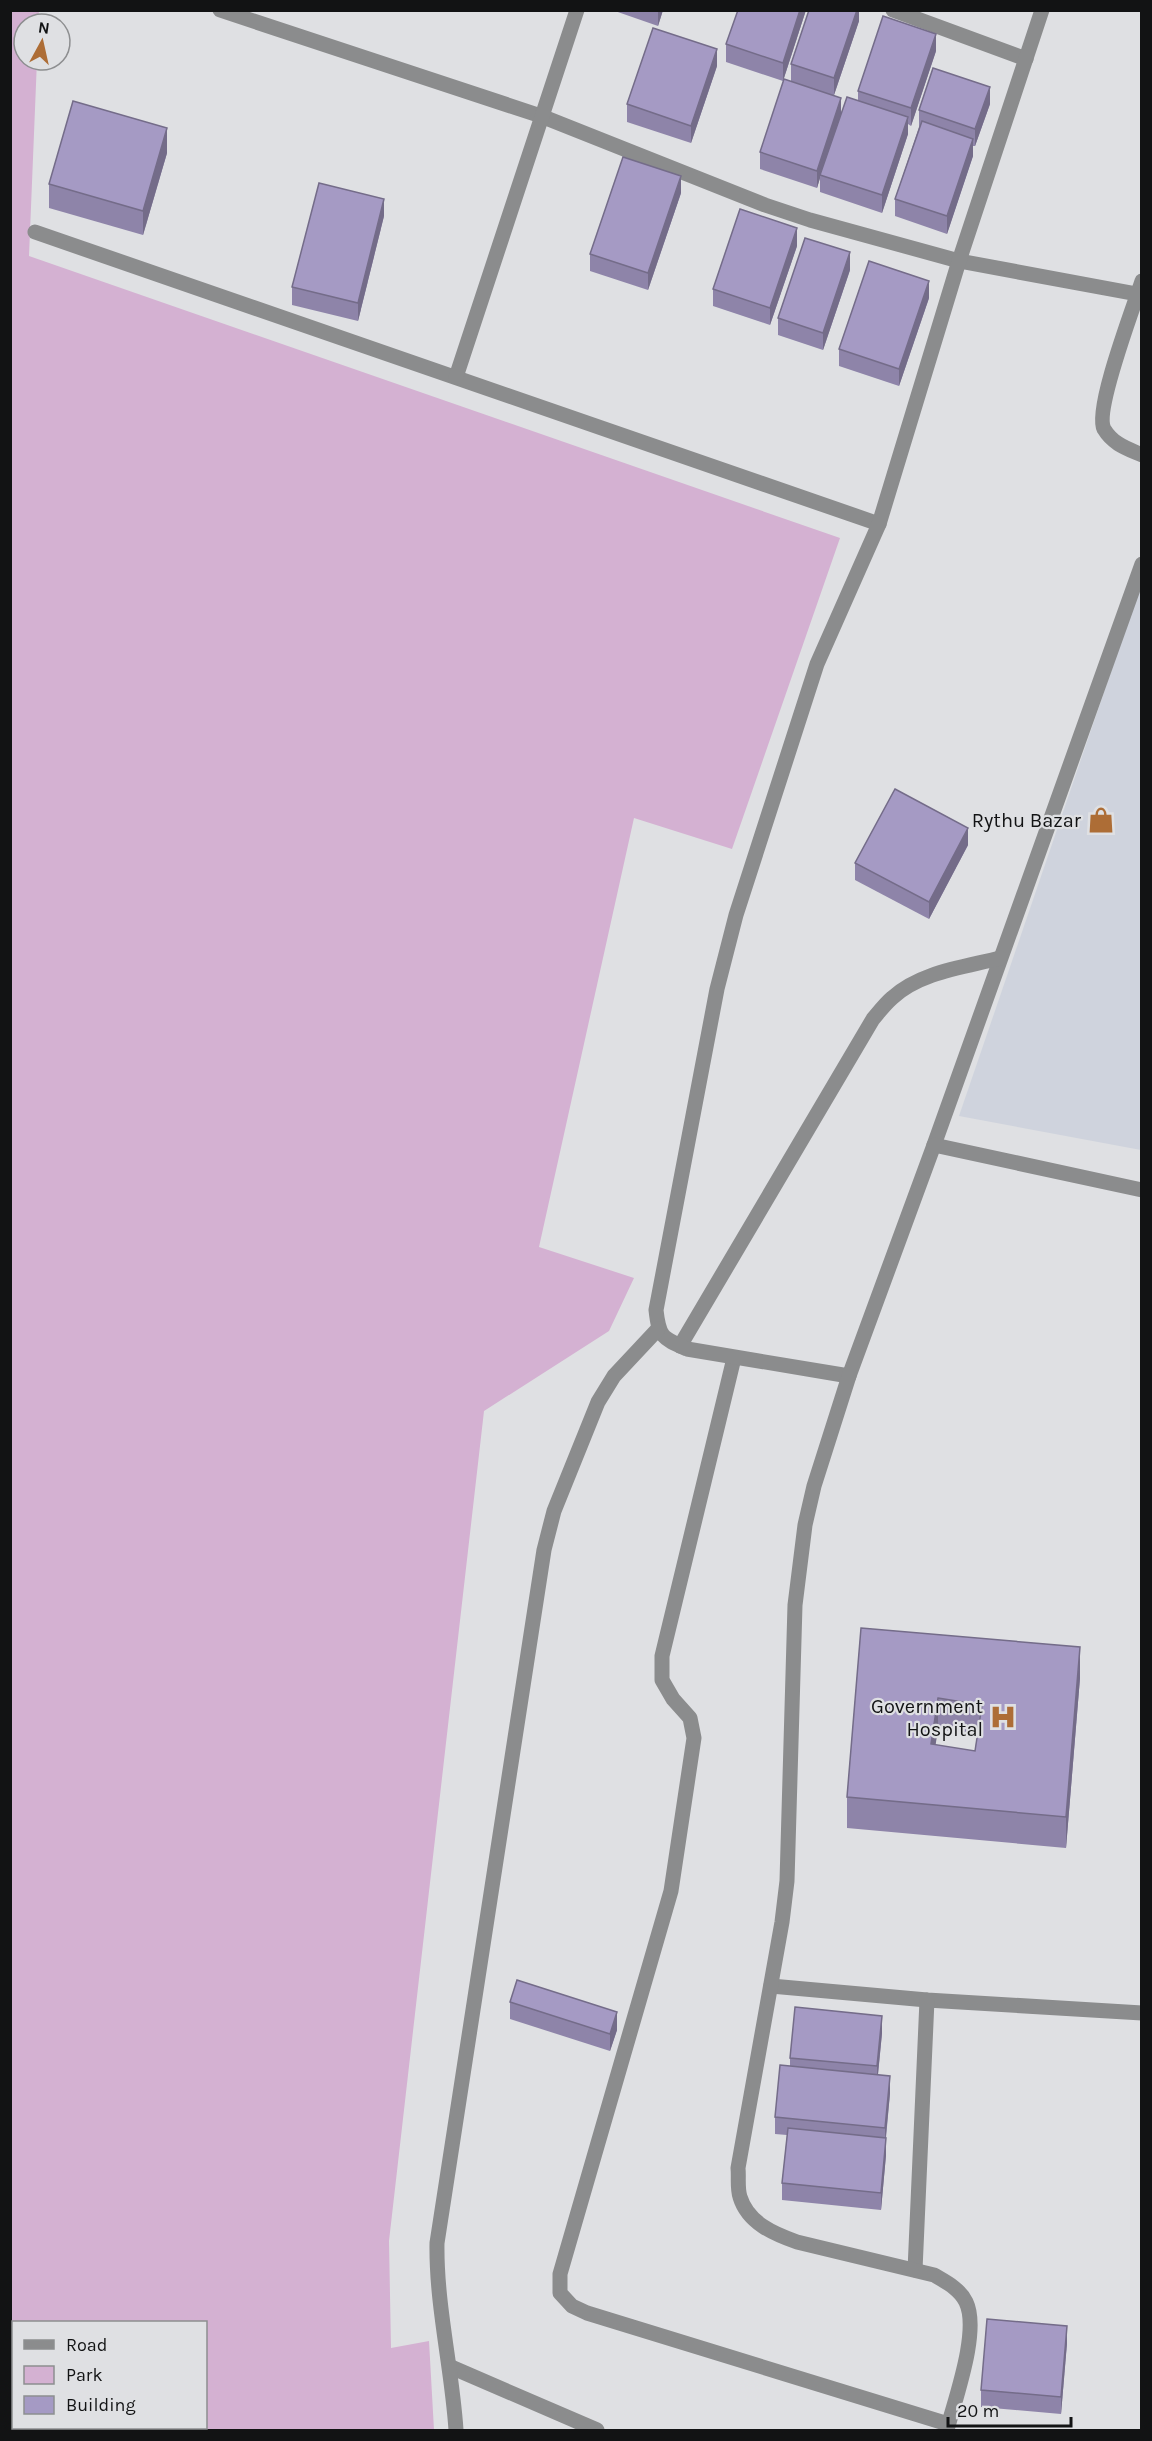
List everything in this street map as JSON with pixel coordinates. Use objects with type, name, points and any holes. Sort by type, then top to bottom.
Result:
[{"type":"street","points":[[220,10],[541,116],[765,205],[810,220],[958,261],[1139,287],[1102,405],[1103,427],[1114,443],[1142,455]]},
{"type":"street","points":[[456,377],[577,10]]},
{"type":"street","points":[[893,10],[1026,59]]},
{"type":"street","points":[[849,1376],[734,1358],[680,1346],[668,1340],[658,1329],[656,1310],[725,951],[817,664],[879,524],[958,261],[1042,10]]},
{"type":"street","points":[[35,232],[879,524]]},
{"type":"street","points":[[734,1358],[662,1656],[662,1680],[673,1699],[690,1718],[694,1738],[678,1859],[671,1891],[560,2274],[560,2293],[572,2306],[587,2313],[948,2427],[971,2337],[971,2318],[966,2300],[953,2285],[934,2275],[797,2242],[775,2234],[752,2218],[740,2196],[738,2168],[771,1986],[787,1881],[795,1605],[805,1525],[814,1486],[849,1376],[1142,564]]},
{"type":"street","points":[[680,1346],[873,1019],[892,998],[913,984],[938,974],[1000,958]]},
{"type":"street","points":[[934,1145],[1142,1190]]},
{"type":"street","points":[[456,2430],[451,2367],[436,2271],[437,2243],[544,1550],[564,1482],[598,1402],[614,1376],[658,1329]]},
{"type":"street","points":[[771,1986],[927,2000],[1142,2013]]},
{"type":"street","points":[[915,2270],[927,2000]]},
{"type":"street","points":[[451,2367],[597,2430]]},
{"type":"shaded area","name":"Rythu Bazar","points":[[1141,584],[1141,1150],[959,1116]]},
{"type":"green space","points":[[39,10],[39,12],[12,12],[12,72],[37,72],[29,256],[840,538],[732,849],[634,818],[539,1247],[634,1278],[609,1331],[484,1411],[389,2241],[391,2348],[429,2341],[434,2430],[11,2430],[10,11]]},
{"type":"building","points":[[738,10],[800,10],[783,63],[726,44]]},
{"type":"building","points":[[809,10],[857,10],[834,78],[791,64]]},
{"type":"building","points":[[883,16],[936,34],[911,108],[858,91]]},
{"type":"building","points":[[653,28],[717,49],[691,126],[627,104]]},
{"type":"building","points":[[933,68],[990,87],[975,129],[919,110]]},
{"type":"building","points":[[784,79],[841,98],[817,171],[760,152]]},
{"type":"building","points":[[847,97],[908,117],[882,195],[820,175]]},
{"type":"building","points":[[73,101],[167,128],[143,211],[49,184]]},
{"type":"building","points":[[922,121],[973,139],[947,216],[895,199]]},
{"type":"building","points":[[623,157],[681,176],[648,273],[590,254]]},
{"type":"building","points":[[319,183],[384,199],[358,303],[292,287]]},
{"type":"building","points":[[740,209],[797,228],[770,308],[713,289]]},
{"type":"building","points":[[805,238],[850,252],[823,333],[778,318]]},
{"type":"building","points":[[869,261],[929,281],[899,369],[839,349]]},
{"type":"building","points":[[895,789],[968,828],[929,902],[855,863]]},
{"type":"building","points":[[861,1628],[1080,1647],[1066,1817],[847,1797]],"holes":[[[938,1698],[982,1705],[975,1751],[931,1744]]]},
{"type":"building","points":[[517,1980],[617,2012],[610,2034],[510,2002]]},
{"type":"building","points":[[795,2007],[882,2016],[877,2066],[790,2058]]},
{"type":"building","points":[[780,2065],[890,2076],[885,2128],[775,2117]]},
{"type":"building","points":[[788,2128],[886,2138],[881,2193],[782,2183]]},
{"type":"building","points":[[987,2319],[1067,2326],[1061,2397],[981,2390]]},
{"type":"place","name":"Rythu Bazar","points":[[1101,820]]},
{"type":"place","name":"Government Hospital","points":[[1003,1717]]}]
